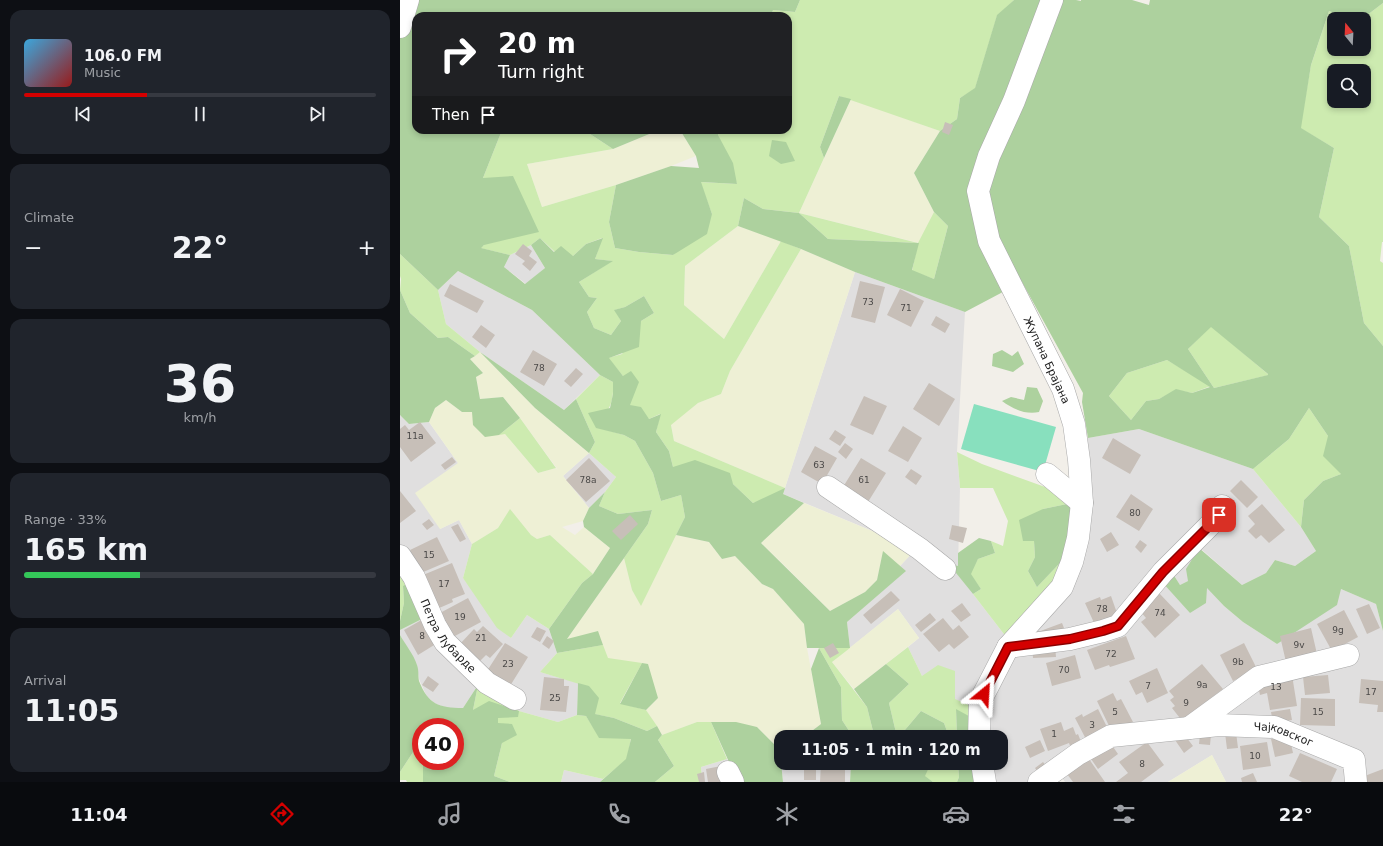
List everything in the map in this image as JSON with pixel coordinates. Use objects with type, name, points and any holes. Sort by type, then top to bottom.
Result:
[{"type":"street","points":[[400,27],[408,0]]},
{"type":"street","name":"Жупана Брајана","points":[[979,730],[980,702],[1008,647],[1062,587],[1072,562],[1078,538],[1082,503],[1074,424],[1063,389],[989,241],[978,191],[989,156],[1014,101],[1052,0]]},
{"type":"street","points":[[1047,474],[1082,503]]},
{"type":"street","points":[[828,487],[920,549],[945,569]]},
{"type":"street","points":[[1008,647],[1070,639],[1118,626],[1163,572],[1219,515],[1222,506]]},
{"type":"street","name":"Петра Лубарде","points":[[400,556],[414,577],[435,625],[445,642],[487,683],[515,699]]},
{"type":"street","name":"Чајковског","points":[[1188,728],[1259,677],[1348,655]]},
{"type":"street","name":"Чајковског","points":[[1039,782],[1078,754],[1111,736],[1219,725],[1274,727],[1354,760],[1356,782]]},
{"type":"street","points":[[983,770],[985,782]]},
{"type":"shaded area","points":[[531,245],[545,268],[526,284],[504,267],[510,255]]},
{"type":"shaded area","points":[[458,271],[532,310],[600,375],[564,410],[480,352],[446,324],[438,290]]},
{"type":"shaded area","points":[[855,272],[965,312],[957,452],[960,488],[958,567],[949,563],[1007,638],[1075,509],[1088,438],[1139,429],[1253,469],[1301,527],[1316,551],[1295,566],[1275,560],[1266,573],[1242,585],[1200,548],[1188,581],[1180,585],[1166,563],[1190,613],[1207,587],[1224,606],[1243,622],[1277,644],[1341,589],[1376,604],[1383,631],[1383,782],[1226,782],[1212,755],[1168,782],[1065,782],[1060,775],[1051,782],[988,782],[986,770],[1008,770],[1008,730],[976,730],[954,699],[922,676],[908,647],[919,638],[898,609],[850,648],[847,622],[905,571],[900,566],[916,549],[783,494]]},
{"type":"shaded area","points":[[400,415],[409,424],[429,422],[458,463],[440,529],[459,520],[472,544],[463,578],[511,638],[527,615],[549,629],[557,653],[540,672],[578,683],[577,715],[558,722],[519,711],[478,685],[463,708],[448,708],[436,704],[427,697],[419,679],[417,665],[400,635],[400,630],[426,617],[400,565]]},
{"type":"shaded area","points":[[589,453],[616,477],[605,492],[589,508],[563,476]]},
{"type":"shaded area","points":[[727,759],[738,782],[702,782],[701,767]]},
{"type":"shaded area","points":[[564,770],[603,779],[600,782],[561,782]]},
{"type":"shaded area","points":[[782,770],[851,770],[850,782],[783,782]]},
{"type":"green space","points":[[400,0],[800,0],[795,12],[773,10],[772,12],[412,12],[412,134],[500,134],[483,178],[513,176],[539,232],[484,245],[481,248],[510,255],[504,267],[525,284],[545,268],[531,245],[540,238],[554,252],[561,246],[573,256],[586,244],[603,238],[595,259],[613,261],[579,282],[589,297],[597,298],[587,312],[594,328],[611,335],[621,321],[614,310],[625,307],[644,296],[654,313],[641,321],[639,347],[609,358],[623,376],[631,371],[639,382],[630,405],[641,407],[649,419],[661,414],[656,432],[669,451],[673,467],[695,460],[730,473],[733,484],[753,503],[785,488],[783,494],[804,503],[761,543],[830,611],[865,592],[877,580],[883,551],[906,571],[847,622],[850,648],[807,648],[804,624],[773,589],[762,584],[735,556],[722,559],[709,542],[676,535],[685,517],[681,495],[661,501],[653,473],[635,441],[624,435],[596,428],[588,413],[610,408],[613,394],[613,382],[600,375],[532,310],[458,271],[438,290],[400,254]]},
{"type":"green space","points":[[800,0],[1014,0],[997,16],[975,89],[960,98],[957,119],[940,131],[839,96],[820,147],[824,158],[799,213],[763,209],[744,198],[738,226],[685,266],[684,305],[724,339],[781,241],[801,249],[730,371],[721,394],[698,403],[671,425],[674,441],[785,488],[783,494],[753,503],[733,484],[673,467],[669,451],[656,432],[660,414],[649,419],[630,405],[623,376],[608,358],[622,354],[641,321],[654,313],[644,296],[625,307],[615,310],[621,321],[611,335],[594,328],[587,312],[597,298],[589,297],[579,282],[612,261],[595,259],[602,238],[586,244],[573,256],[555,252],[540,238],[531,245],[510,255],[480,248],[484,245],[483,178],[500,134],[590,134],[613,149],[527,164],[542,207],[616,185],[609,222],[615,248],[673,255],[712,214],[700,182],[737,184],[718,134],[792,134],[792,12],[772,12],[773,10],[795,12]]},
{"type":"green space","points":[[1014,0],[1132,0],[1149,5],[1150,0],[1383,0],[1383,3],[1371,12],[1327,12],[1327,17],[1311,65],[1301,128],[1334,148],[1319,217],[1349,246],[1364,323],[1383,346],[1383,631],[1376,604],[1341,589],[1337,605],[1277,644],[1243,622],[1224,606],[1207,588],[1206,603],[1190,613],[1153,572],[1166,563],[1180,585],[1188,581],[1186,569],[1199,548],[1242,585],[1266,573],[1275,560],[1295,566],[1316,551],[1301,527],[1304,500],[1323,481],[1341,474],[1323,456],[1328,436],[1309,408],[1289,439],[1253,469],[1139,429],[1088,438],[1082,402],[1083,393],[1022,282],[965,312],[855,272],[801,249],[738,226],[744,198],[763,209],[799,213],[828,239],[919,243],[912,270],[934,279],[948,226],[934,212],[914,173],[940,131],[957,119],[960,98],[975,88],[997,15]],"holes":[[[1211,327],[1268,374],[1214,388],[1188,349]],[[1167,360],[1210,387],[1192,393],[1176,389],[1159,399],[1146,401],[1131,420],[1109,396],[1127,373]]]},
{"type":"green space","points":[[1383,3],[1383,242],[1380,261],[1383,263],[1383,346],[1364,323],[1349,246],[1319,217],[1334,148],[1300,128],[1311,65],[1327,17],[1327,56],[1371,56],[1371,12]]},
{"type":"green space","points":[[839,96],[851,99],[824,158],[820,147]]},
{"type":"green space","points":[[851,99],[940,131],[914,173],[934,212],[919,243],[799,213]]},
{"type":"green space","points":[[590,134],[649,134],[613,149]]},
{"type":"green space","points":[[649,134],[682,134],[696,156],[616,185],[542,207],[527,164],[613,149]]},
{"type":"green space","points":[[682,134],[718,134],[733,163],[737,184],[701,182],[712,214],[707,234],[673,255],[615,248],[609,222],[616,185],[671,166],[699,168],[696,156]]},
{"type":"green space","points":[[772,140],[786,142],[795,161],[781,164],[769,156]]},
{"type":"green space","points":[[934,212],[948,226],[934,279],[912,271],[918,243]]},
{"type":"green space","points":[[799,213],[918,243],[828,239]]},
{"type":"green space","points":[[738,226],[781,241],[724,339],[684,305],[685,266]]},
{"type":"green space","points":[[801,249],[855,272],[785,488],[674,441],[671,424],[698,403],[721,394],[730,371]]},
{"type":"green space","points":[[400,254],[438,290],[446,324],[480,352],[475,356],[448,337],[438,338],[410,313],[400,290]]},
{"type":"green space","points":[[400,290],[410,313],[438,338],[448,337],[475,356],[470,359],[483,373],[476,377],[480,399],[503,397],[520,418],[499,435],[485,437],[473,425],[472,412],[462,412],[446,400],[435,408],[429,422],[409,424],[400,415]]},
{"type":"green space","points":[[1211,326],[1269,375],[1214,388],[1188,349]]},
{"type":"green space","points":[[1002,350],[1012,356],[1018,351],[1024,364],[1013,372],[992,366],[993,354]]},
{"type":"green space","points":[[480,352],[535,408],[589,453],[563,476],[589,508],[583,521],[562,527],[575,535],[584,527],[610,548],[593,574],[550,535],[537,539],[531,535],[510,510],[498,528],[472,544],[459,520],[440,529],[415,493],[458,463],[429,422],[435,408],[446,400],[462,412],[472,412],[505,434],[538,473],[556,468],[558,470],[503,397],[480,399],[476,376],[483,373],[470,359]]},
{"type":"green space","points":[[480,352],[564,410],[576,399],[595,442],[589,453],[535,408]]},
{"type":"green space","points":[[1167,360],[1211,386],[1192,393],[1176,390],[1159,399],[1146,401],[1131,420],[1109,396],[1127,373]]},
{"type":"green space","points":[[600,375],[613,382],[613,396],[610,406],[596,427],[624,435],[635,441],[653,473],[661,501],[681,495],[685,517],[641,606],[632,590],[624,558],[648,524],[652,510],[618,514],[599,506],[605,492],[616,477],[589,453],[595,442],[576,399]]},
{"type":"green space","points":[[1027,387],[1037,388],[1043,401],[1039,412],[1029,413],[1020,411],[1002,401],[1011,397],[1024,400]]},
{"type":"green space","points":[[974,404],[1056,427],[1043,472],[961,449]]},
{"type":"green space","points":[[1309,408],[1328,436],[1341,474],[1323,481],[1304,500],[1301,527],[1253,469],[1289,439]]},
{"type":"green space","points":[[520,418],[556,468],[538,473],[505,434],[499,435]]},
{"type":"green space","points":[[957,452],[982,464],[1045,487],[1067,504],[1043,509],[1034,541],[1035,557],[1028,571],[1037,587],[1073,549],[1057,584],[1007,638],[973,594],[981,589],[970,574],[978,559],[995,553],[991,541],[1003,546],[1008,521],[993,488],[960,488]]},
{"type":"green space","points":[[605,492],[599,506],[618,514],[652,510],[648,524],[567,639],[598,631],[603,645],[557,653],[549,629],[582,583],[593,574],[610,548],[584,527],[583,521],[589,508]]},
{"type":"green space","points":[[804,503],[916,549],[900,566],[883,552],[877,580],[865,592],[830,611],[761,543]]},
{"type":"green space","points":[[1067,504],[1075,509],[1073,549],[1037,587],[1028,571],[1035,557],[1034,541],[1023,541],[1019,520],[1043,509]]},
{"type":"green space","points":[[510,509],[531,535],[537,539],[550,535],[593,574],[582,583],[549,629],[527,615],[511,638],[497,628],[463,578],[472,544],[498,528]]},
{"type":"green space","points":[[676,535],[709,542],[722,559],[735,556],[762,584],[773,589],[804,624],[821,724],[813,730],[774,730],[774,744],[757,727],[697,722],[662,735],[646,710],[658,698],[608,658],[567,639],[624,558],[632,590],[641,605]]},
{"type":"green space","points":[[979,538],[991,541],[995,553],[978,559],[971,574],[981,589],[973,594],[948,563],[958,566],[958,553]]},
{"type":"green space","points":[[400,560],[416,585],[403,586],[404,603],[400,621]]},
{"type":"green space","points":[[412,581],[426,617],[400,630],[400,621],[404,603],[403,586]]},
{"type":"green space","points":[[898,609],[919,638],[854,689],[832,662]]},
{"type":"green space","points":[[400,635],[416,661],[419,681],[422,689],[435,703],[441,706],[463,708],[478,685],[473,710],[489,701],[519,711],[518,717],[498,718],[498,723],[512,724],[517,735],[502,743],[494,776],[510,782],[423,782],[423,770],[464,770],[464,718],[412,718],[412,754],[400,772]]},
{"type":"green space","points":[[603,645],[608,658],[642,663],[620,703],[646,710],[657,726],[647,731],[614,718],[594,714],[589,687],[540,672],[557,653]]},
{"type":"green space","points":[[908,647],[922,676],[938,665],[955,671],[955,699],[978,709],[978,721],[956,710],[957,730],[946,730],[944,723],[921,711],[905,730],[895,730],[889,703],[909,684],[886,664]]},
{"type":"green space","points":[[819,648],[850,648],[832,662],[867,707],[873,730],[848,730],[842,720],[841,687]]},
{"type":"green space","points":[[819,648],[841,687],[842,720],[848,730],[813,730],[821,724],[811,669]]},
{"type":"green space","points":[[642,663],[648,664],[658,698],[646,710],[620,704]]},
{"type":"green space","points":[[886,664],[909,684],[889,703],[895,730],[873,730],[867,707],[854,689]]},
{"type":"green space","points":[[578,683],[589,686],[599,698],[595,714],[614,718],[647,731],[657,726],[662,735],[658,740],[674,766],[655,782],[600,782],[626,759],[631,739],[599,738],[586,716],[577,715]]},
{"type":"green space","points":[[478,685],[519,711],[558,722],[577,715],[586,716],[600,738],[631,738],[627,759],[603,779],[564,770],[561,782],[510,782],[494,776],[502,743],[498,717],[518,717],[473,710]]},
{"type":"green space","points":[[956,709],[978,721],[980,730],[957,730]]},
{"type":"green space","points":[[921,711],[944,723],[946,730],[905,730]]},
{"type":"green space","points":[[697,722],[711,722],[727,759],[701,767],[702,782],[655,782],[674,766],[658,740],[662,735]]},
{"type":"green space","points":[[711,722],[736,722],[757,727],[774,744],[774,770],[782,770],[783,782],[738,782]]},
{"type":"green space","points":[[412,754],[412,770],[423,770],[423,782],[407,782],[406,780],[400,780],[400,772]]},
{"type":"green space","points":[[1212,755],[1226,782],[1168,782]]},
{"type":"green space","points":[[851,770],[928,770],[925,776],[933,782],[850,782]]},
{"type":"green space","points":[[927,770],[958,770],[959,777],[957,782],[933,782],[924,776]]},
{"type":"green space","points":[[958,770],[986,770],[988,782],[957,782],[959,777]]},
{"type":"building","points":[[945,122],[953,125],[949,135],[942,132]]},
{"type":"building","points":[[523,244],[532,251],[529,256],[537,262],[530,271],[522,264],[525,261],[515,254]]},
{"type":"building","points":[[860,281],[885,287],[875,323],[851,317]]},
{"type":"building","points":[[450,284],[484,301],[477,313],[444,296]]},
{"type":"building","points":[[900,289],[924,301],[911,327],[887,315]]},
{"type":"building","points":[[936,316],[950,324],[945,333],[931,325]]},
{"type":"building","points":[[481,325],[495,335],[486,348],[472,337]]},
{"type":"building","points":[[533,350],[557,364],[544,386],[520,372]]},
{"type":"building","points":[[576,368],[583,374],[571,387],[564,381]]},
{"type":"building","points":[[929,383],[955,399],[939,426],[913,409]]},
{"type":"building","points":[[864,396],[887,406],[873,435],[850,425]]},
{"type":"building","points":[[420,422],[436,443],[411,462],[400,447],[400,429],[405,425],[409,430]]},
{"type":"building","points":[[903,426],[922,438],[908,462],[888,451]]},
{"type":"building","points":[[835,430],[846,437],[840,446],[829,439]]},
{"type":"building","points":[[1113,438],[1141,455],[1130,474],[1102,458]]},
{"type":"building","points":[[845,443],[853,449],[846,459],[838,452]]},
{"type":"building","points":[[815,446],[837,458],[822,484],[801,472]]},
{"type":"building","points":[[452,457],[456,462],[445,470],[441,465]]},
{"type":"building","points":[[589,458],[610,481],[586,502],[566,480]]},
{"type":"building","points":[[861,458],[886,473],[868,502],[843,487]]},
{"type":"building","points":[[911,469],[922,476],[916,485],[905,477]]},
{"type":"building","points":[[1241,480],[1258,497],[1247,508],[1230,491]]},
{"type":"building","points":[[400,491],[416,511],[400,523]]},
{"type":"building","points":[[1131,494],[1153,509],[1139,531],[1116,517]]},
{"type":"building","points":[[1262,504],[1285,530],[1269,543],[1261,535],[1256,539],[1248,531],[1255,524],[1248,516]]},
{"type":"building","points":[[630,515],[638,524],[621,540],[612,531]]},
{"type":"building","points":[[429,519],[434,525],[427,530],[422,524]]},
{"type":"building","points":[[458,524],[466,539],[460,542],[451,527]]},
{"type":"building","points":[[952,525],[967,528],[963,543],[949,539]]},
{"type":"building","points":[[1111,532],[1119,545],[1107,552],[1100,539]]},
{"type":"building","points":[[437,537],[449,561],[421,573],[410,550]]},
{"type":"building","points":[[1140,540],[1147,545],[1141,553],[1135,547]]},
{"type":"building","points":[[452,563],[465,594],[452,599],[453,602],[437,609],[423,575]]},
{"type":"building","points":[[891,591],[900,600],[871,624],[863,615]]},
{"type":"building","points":[[1159,593],[1180,615],[1155,638],[1141,622],[1146,618],[1140,611]]},
{"type":"building","points":[[1111,596],[1118,616],[1095,625],[1085,603],[1100,597],[1101,600]]},
{"type":"building","points":[[468,598],[481,622],[453,637],[440,613]]},
{"type":"building","points":[[962,603],[971,615],[961,622],[951,611]]},
{"type":"building","points":[[1369,604],[1380,628],[1367,634],[1356,609]]},
{"type":"building","points":[[1344,610],[1358,637],[1332,651],[1317,624]]},
{"type":"building","points":[[930,613],[936,620],[921,632],[915,625]]},
{"type":"building","points":[[425,618],[439,642],[418,655],[404,630]]},
{"type":"building","points":[[943,618],[953,630],[959,625],[969,637],[954,649],[949,644],[939,652],[923,634]]},
{"type":"building","points":[[1062,623],[1066,633],[1035,633]]},
{"type":"building","points":[[483,626],[503,644],[490,658],[486,655],[478,663],[459,645],[474,629],[477,632]]},
{"type":"building","points":[[537,627],[546,631],[540,642],[531,637]]},
{"type":"building","points":[[1311,628],[1317,654],[1286,662],[1280,636]]},
{"type":"building","points":[[547,636],[554,641],[549,649],[542,644]]},
{"type":"building","points":[[1126,636],[1135,659],[1095,670],[1087,650]]},
{"type":"building","points":[[505,643],[528,657],[510,686],[487,671]]},
{"type":"building","points":[[833,643],[839,653],[830,658],[824,648]]},
{"type":"building","points":[[1244,643],[1257,669],[1233,681],[1220,655]]},
{"type":"building","points":[[1055,646],[1056,657],[1033,658],[1032,647]]},
{"type":"building","points":[[1075,655],[1081,678],[1052,686],[1046,663]]},
{"type":"building","points":[[1202,664],[1223,689],[1183,722],[1172,708],[1175,706],[1170,700],[1174,697],[1169,691]]},
{"type":"building","points":[[1157,668],[1168,693],[1147,703],[1142,692],[1136,695],[1129,681]]},
{"type":"building","points":[[1292,675],[1297,706],[1270,710],[1267,693],[1260,695],[1257,681]]},
{"type":"building","points":[[1328,675],[1330,693],[1305,695],[1303,677]]},
{"type":"building","points":[[428,676],[439,684],[433,692],[422,685]]},
{"type":"building","points":[[544,677],[564,679],[564,686],[569,686],[566,712],[540,710]]},
{"type":"building","points":[[1361,679],[1383,681],[1383,712],[1377,712],[1378,705],[1359,703]]},
{"type":"building","points":[[1113,693],[1117,701],[1121,699],[1133,722],[1112,732],[1097,701]]},
{"type":"building","points":[[1301,698],[1335,699],[1335,726],[1300,725]]},
{"type":"building","points":[[1098,709],[1110,733],[1088,743],[1075,718],[1082,714],[1083,717]]},
{"type":"building","points":[[1290,709],[1292,720],[1273,723],[1271,712]]},
{"type":"building","points":[[1061,722],[1064,731],[1073,727],[1076,735],[1078,734],[1083,747],[1072,751],[1069,743],[1048,751],[1040,729]]},
{"type":"building","points":[[1236,732],[1238,748],[1227,749],[1225,733]]},
{"type":"building","points":[[1183,733],[1193,746],[1184,753],[1175,740]]},
{"type":"building","points":[[1200,734],[1211,735],[1210,745],[1199,744]]},
{"type":"building","points":[[1289,735],[1293,753],[1275,757],[1271,739]]},
{"type":"building","points":[[1040,740],[1045,751],[1030,758],[1025,747]]},
{"type":"building","points":[[1109,741],[1118,754],[1098,769],[1089,756]]},
{"type":"building","points":[[1147,742],[1164,765],[1141,782],[1116,782],[1128,773],[1119,762]]},
{"type":"building","points":[[1267,742],[1271,766],[1243,770],[1240,746]]},
{"type":"building","points":[[1300,753],[1337,769],[1331,782],[1302,782],[1289,776]]},
{"type":"building","points":[[1089,759],[1105,782],[1073,782],[1067,774]]},
{"type":"building","points":[[1043,762],[1049,769],[1040,775],[1035,768]]},
{"type":"building","points":[[721,766],[723,782],[708,782],[706,769]]},
{"type":"building","points":[[1383,769],[1383,782],[1364,782],[1362,777]]},
{"type":"building","points":[[804,770],[816,770],[816,780],[804,780]]},
{"type":"building","points":[[821,770],[845,770],[845,782],[820,782]]},
{"type":"building","points":[[704,772],[705,782],[699,782],[697,774]]},
{"type":"building","points":[[1253,773],[1257,782],[1242,782],[1241,778]]},
{"type":"route","points":[[984,694],[1008,647],[1070,639],[1118,626],[1163,572],[1219,515]]}]
